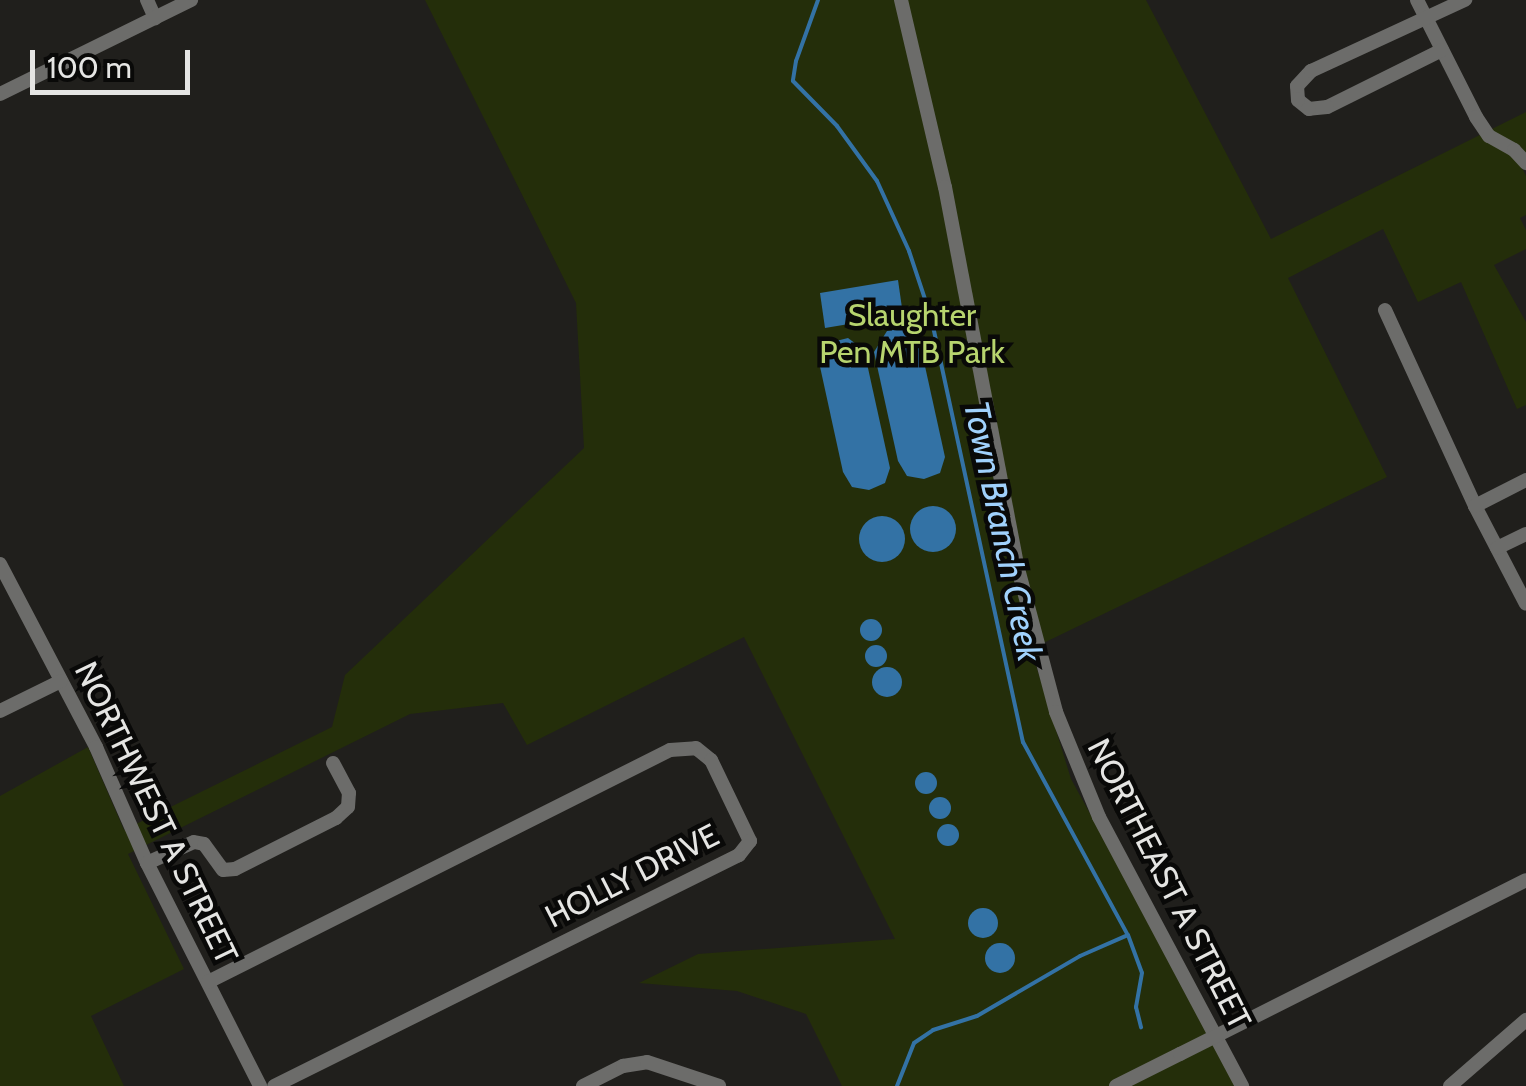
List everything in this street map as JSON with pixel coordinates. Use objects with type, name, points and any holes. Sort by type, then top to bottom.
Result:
[{"type":"street","points":[[148,0],[155,18]]},
{"type":"street","points":[[0,94],[191,0]]},
{"type":"street","name":"NORTHEAST A STREET","points":[[901,0],[945,187],[1017,565],[1056,712],[1099,817],[1242,1086]]},
{"type":"street","points":[[1417,0],[1488,136],[1514,150],[1526,163]]},
{"type":"street","points":[[1442,50],[1327,107],[1309,109],[1298,100],[1296,86],[1310,70],[1465,0]]},
{"type":"street","points":[[1385,310],[1475,506],[1526,604]]},
{"type":"street","points":[[1475,506],[1526,480]]},
{"type":"street","points":[[1497,548],[1526,534]]},
{"type":"street","name":"NORTHWEST A STREET","points":[[0,564],[260,1086]]},
{"type":"street","points":[[0,711],[61,680]]},
{"type":"street","name":"HOLLY DRIVE","points":[[208,982],[670,750],[696,748],[711,760],[750,842],[739,855],[274,1086]]},
{"type":"street","points":[[147,864],[194,842],[204,844],[223,870],[235,869],[336,818],[348,806],[349,794],[333,764]]},
{"type":"street","points":[[1116,1086],[1526,880]]},
{"type":"street","points":[[1450,1086],[1493,1044],[1526,1020]]},
{"type":"street","points":[[583,1086],[622,1066],[648,1062],[719,1086]]},
{"type":"green space","name":"Slaughter Pen MTB Park","points":[[425,0],[1146,0],[1271,239],[1526,112],[1526,158],[1519,162],[1526,176],[1526,215],[1520,218],[1526,230],[1526,249],[1494,265],[1526,322],[1526,405],[1517,409],[1461,282],[1418,302],[1383,229],[1288,278],[1387,477],[1031,649],[1071,779],[1196,1007],[1247,1086],[842,1086],[806,1014],[737,991],[639,983],[698,954],[895,939],[744,637],[527,745],[503,703],[410,714],[128,854],[184,969],[91,1016],[124,1086],[0,1086],[0,796],[88,747],[124,830],[332,727],[345,675],[584,448],[576,303]]},
{"type":"water","points":[[898,280],[903,315],[825,328],[820,293]]},
{"type":"water","points":[[903,328],[919,339],[945,457],[940,473],[924,479],[907,476],[898,461],[874,352],[887,331]]},
{"type":"water","points":[[848,338],[864,350],[890,468],[885,483],[869,490],[852,487],[843,472],[819,362],[832,342]]},
{"type":"water","points":[[933,506],[949,513],[956,529],[949,545],[933,552],[917,545],[910,529],[917,513]]},
{"type":"water","points":[[882,516],[898,523],[905,539],[898,555],[882,562],[866,555],[859,539],[866,523]]},
{"type":"water","points":[[871,619],[879,622],[879,638],[871,641],[863,638],[860,630],[863,622]]},
{"type":"water","points":[[876,645],[884,648],[884,664],[876,667],[868,664],[865,656],[868,648]]},
{"type":"water","points":[[887,667],[898,671],[902,682],[898,693],[887,697],[876,693],[872,682],[876,671]]},
{"type":"water","points":[[926,772],[934,775],[934,791],[926,794],[918,791],[915,783],[918,775]]},
{"type":"water","points":[[940,797],[948,800],[948,816],[940,819],[932,816],[929,808],[932,800]]},
{"type":"water","points":[[948,824],[956,827],[956,843],[948,846],[940,843],[937,835],[940,827]]},
{"type":"water","points":[[983,908],[994,912],[998,923],[994,934],[983,938],[972,934],[968,923],[972,912]]},
{"type":"water","points":[[1000,943],[1011,947],[1015,958],[1011,969],[1000,973],[989,969],[985,958],[989,947]]},
{"type":"waterway","name":"Town Branch Creek","points":[[818,0],[796,61],[793,81],[837,126],[877,181],[909,251],[931,317],[1023,742],[1128,935],[1142,973],[1136,1007],[1141,1027]]},
{"type":"waterway","points":[[897,1086],[914,1043],[933,1030],[977,1016],[1080,956],[1128,935]]}]
